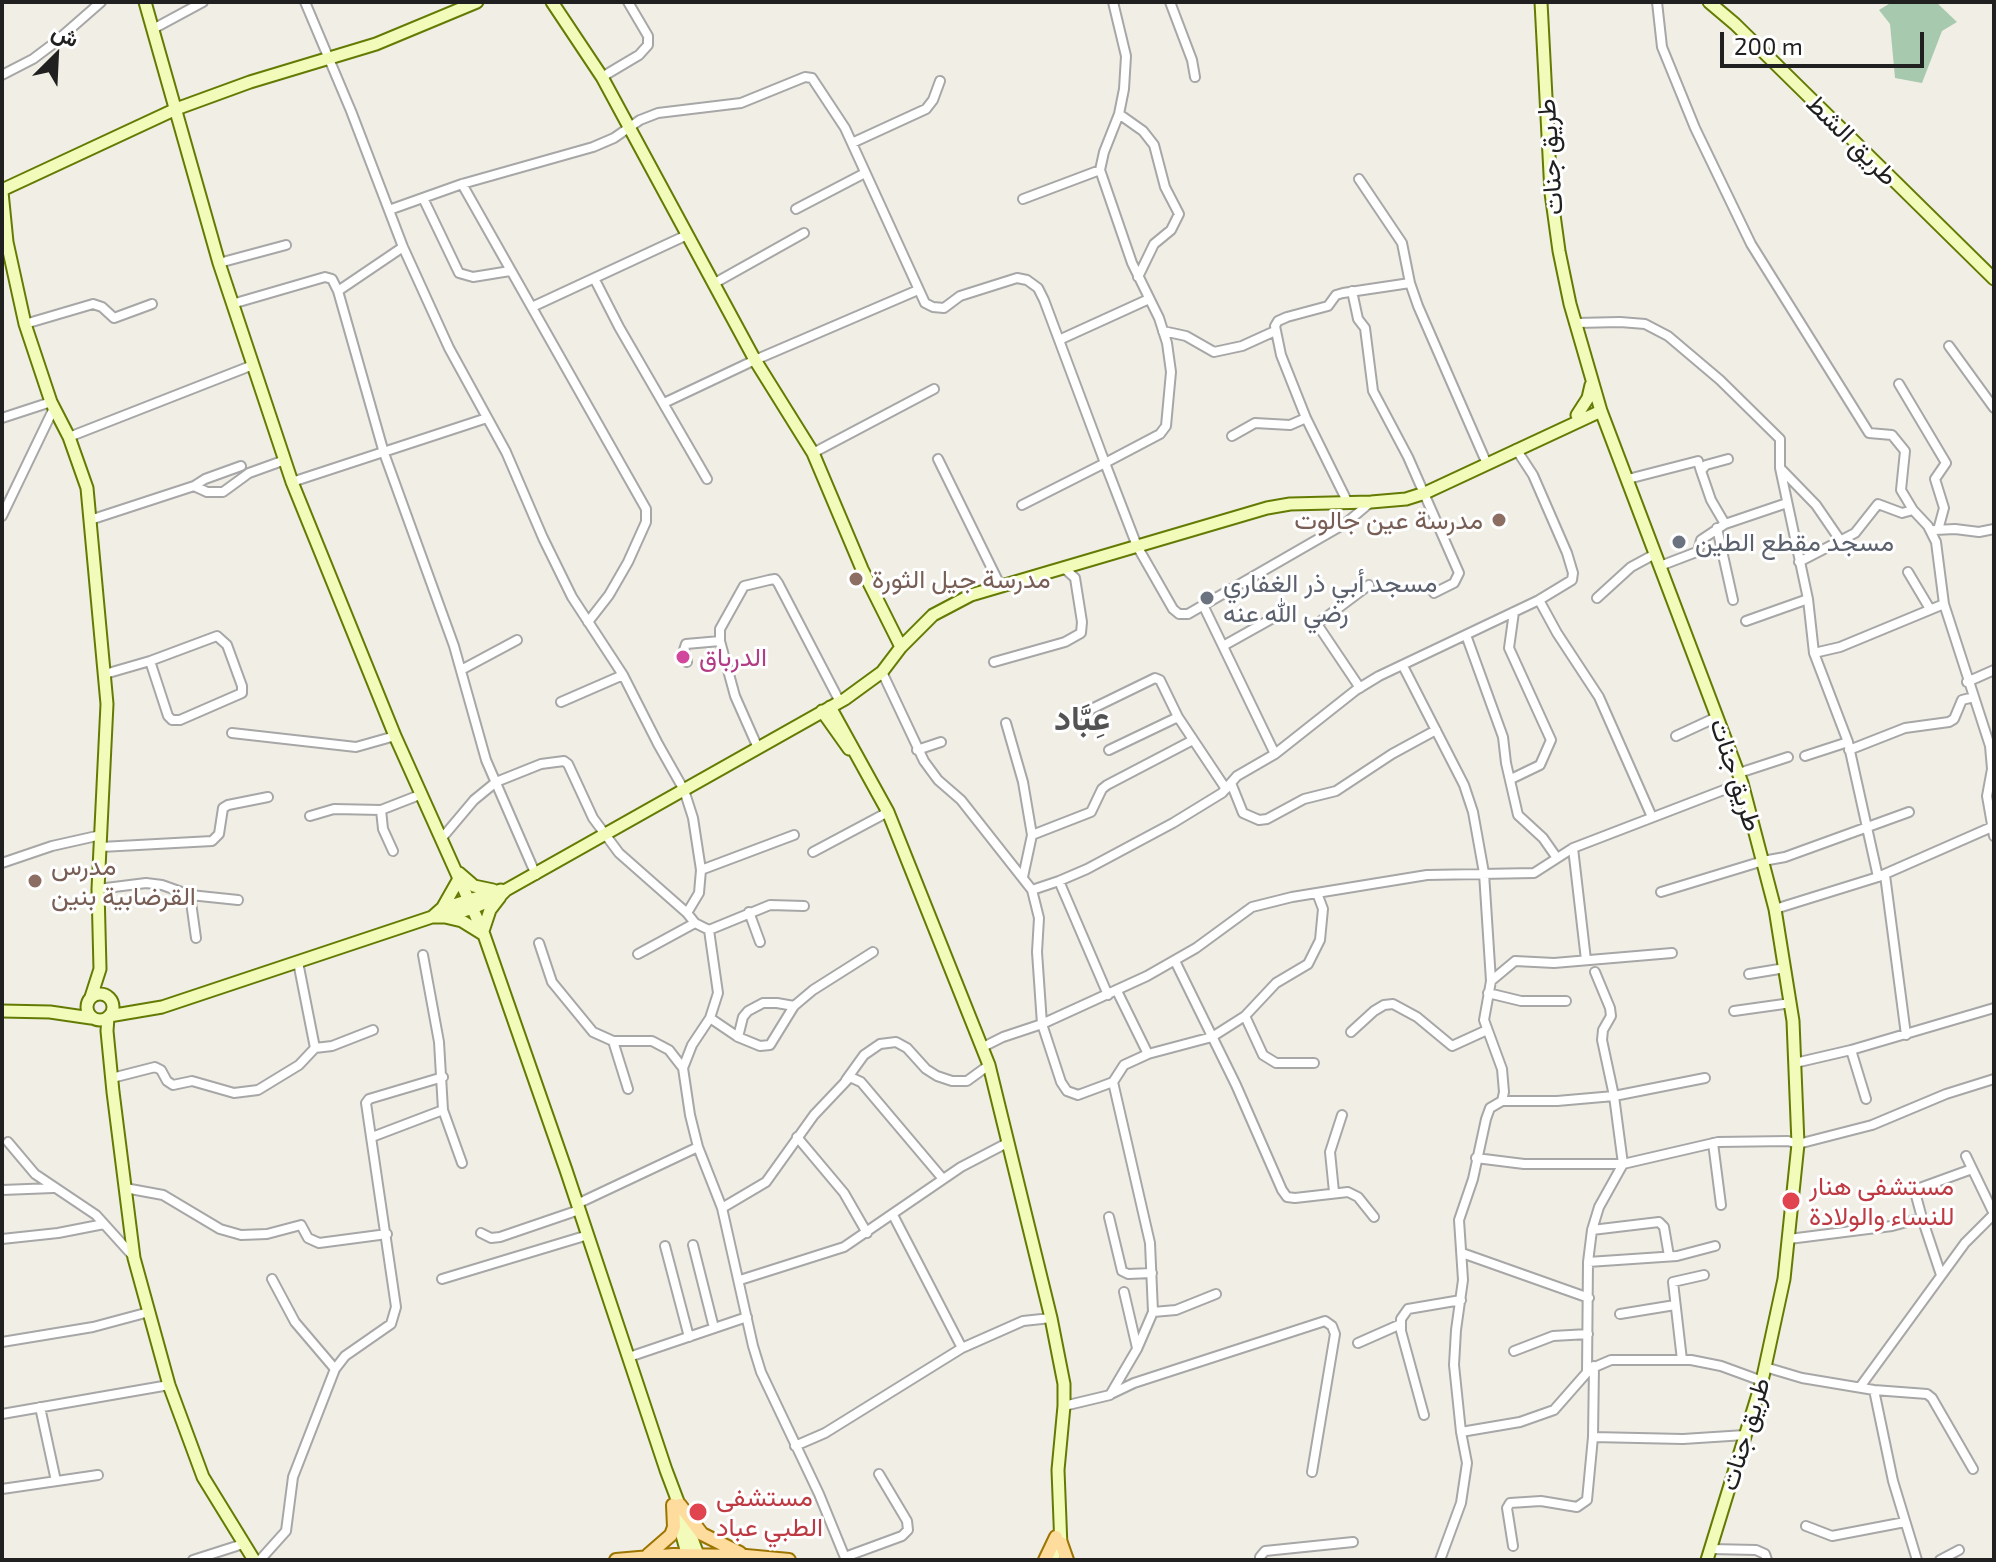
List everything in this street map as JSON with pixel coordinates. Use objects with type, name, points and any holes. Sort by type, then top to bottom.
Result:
[{"type":"main road","points":[[648,1556],[671,1535],[676,1505]]},
{"type":"main road","points":[[676,1505],[702,1534],[746,1556]]},
{"type":"main road","points":[[1045,1560],[1058,1540]]},
{"type":"main road","points":[[1058,1540],[1067,1560]]},
{"type":"main road","points":[[616,1560],[648,1556],[746,1556],[789,1560]]},
{"type":"street","points":[[2,75],[33,59],[101,2]]},
{"type":"street","points":[[145,2],[219,263],[292,482],[395,736],[484,934],[588,1235],[694,1557]]},
{"type":"street","points":[[153,29],[203,2]]},
{"type":"street","points":[[305,2],[403,247],[449,348],[506,452],[557,568],[623,675],[684,790],[693,818],[701,870],[699,893],[687,913]]},
{"type":"street","points":[[443,1077],[369,1099],[366,1108],[396,1307],[391,1324],[345,1356],[335,1369],[293,1477],[286,1531],[257,1560],[243,1544],[203,1477],[169,1385],[134,1258],[108,1047],[109,1016],[113,1008],[99,975],[98,889],[106,736],[105,674],[90,520],[84,475],[52,405],[25,324],[7,242],[2,191],[176,109],[250,82],[376,44],[477,2]]},
{"type":"street","points":[[552,2],[602,77],[755,360],[813,453],[862,569],[901,647]]},
{"type":"street","points":[[602,77],[639,55],[648,45],[648,36],[628,2]]},
{"type":"street","points":[[1022,505],[1160,434],[1166,426],[1171,372],[1167,343],[1138,277],[1100,170],[1124,89],[1126,56],[1113,2]]},
{"type":"street","points":[[1170,2],[1192,60],[1195,77]]},
{"type":"street","name":"طريق جنات","points":[[1541,2],[1552,204],[1559,251],[1576,323],[1599,407],[1741,778],[1775,909],[1791,1003],[1798,1144],[1782,1292],[1762,1381],[1709,1554]]},
{"type":"street","points":[[1657,2],[1662,47],[1695,128],[1751,244],[1869,433],[1892,435],[1905,451],[1900,483],[1905,499],[1934,530],[1944,604],[1990,746],[1992,769],[1987,796],[1994,836]]},
{"type":"street","name":"طريق الشط","points":[[1709,2],[1994,279]]},
{"type":"street","points":[[389,210],[462,184],[593,147],[658,113],[741,103],[808,77],[818,83],[852,143],[925,303],[944,308],[960,296],[1017,278],[1027,280],[1038,288],[1137,546],[1173,609],[1179,614],[1188,614],[1204,607],[1346,523],[1371,502]]},
{"type":"street","points":[[852,143],[926,109],[940,81]]},
{"type":"street","points":[[1119,114],[1143,131],[1154,145],[1165,187],[1179,214],[1171,230],[1154,244],[1138,277]]},
{"type":"street","points":[[1023,199],[1100,170]]},
{"type":"street","points":[[796,209],[865,173]]},
{"type":"street","points":[[1359,179],[1402,243],[1410,283],[1487,464]]},
{"type":"street","points":[[462,184],[647,513],[646,522],[619,579],[588,622]]},
{"type":"street","points":[[423,198],[459,273],[473,277],[510,271]]},
{"type":"street","points":[[713,284],[804,233]]},
{"type":"street","points":[[532,307],[687,235]]},
{"type":"street","points":[[219,263],[286,245]]},
{"type":"street","points":[[338,291],[403,247]]},
{"type":"street","points":[[232,304],[325,277],[332,279],[384,453],[461,670],[486,760],[536,875]]},
{"type":"street","points":[[594,278],[707,479]]},
{"type":"street","points":[[1348,503],[1306,418],[1275,331],[1278,321],[1328,306],[1336,295],[1410,283]]},
{"type":"street","points":[[664,403],[918,290]]},
{"type":"street","points":[[1352,291],[1358,319],[1365,328],[1373,391],[1425,493],[1459,573],[1454,583],[1434,593]]},
{"type":"street","points":[[1059,340],[1149,299]]},
{"type":"street","points":[[25,324],[93,304],[102,307],[114,318],[152,304]]},
{"type":"street","points":[[1576,323],[1645,324],[1668,336],[1776,434],[1782,448],[1780,468],[1808,599],[1814,653],[1848,746],[1865,830],[1881,876],[1906,1035]]},
{"type":"street","points":[[1163,331],[1186,336],[1214,352],[1242,346],[1275,331]]},
{"type":"street","points":[[1949,346],[1994,408]]},
{"type":"street","points":[[69,437],[253,365]]},
{"type":"street","points":[[1578,418],[1588,398],[1591,380]]},
{"type":"street","points":[[1899,384],[1946,463],[1935,479],[1944,508],[1934,530]]},
{"type":"street","points":[[813,453],[934,389]]},
{"type":"street","points":[[2,418],[52,405]]},
{"type":"street","points":[[2,516],[52,405]]},
{"type":"street","points":[[2,1011],[50,1012],[102,1020],[109,1016],[162,1007],[501,892],[605,837],[834,705],[882,672],[901,647],[933,615],[971,595],[1267,508],[1290,504],[1406,499],[1543,439],[1599,407]]},
{"type":"street","points":[[292,482],[487,418]]},
{"type":"street","points":[[1232,436],[1255,423],[1290,425],[1306,418]]},
{"type":"street","points":[[1578,418],[1609,431]]},
{"type":"street","points":[[1032,890],[1059,881],[1173,823],[1228,786],[1244,771],[1275,754],[1360,688],[1539,600],[1572,580],[1567,553],[1522,446]]},
{"type":"street","points":[[938,459],[1000,585]]},
{"type":"street","points":[[1701,471],[1706,465],[1728,459]]},
{"type":"street","points":[[194,486],[207,492],[223,492],[249,473],[285,460]]},
{"type":"street","points":[[1628,479],[1698,461],[1721,526],[1733,600]]},
{"type":"street","points":[[90,520],[194,486],[241,466]]},
{"type":"street","points":[[1780,468],[1816,505],[1840,540]]},
{"type":"street","points":[[1660,566],[1698,551],[1701,540],[1721,526],[1787,503]]},
{"type":"street","points":[[1799,562],[1862,528],[1878,504],[1902,513],[1913,510]]},
{"type":"street","points":[[1934,530],[1979,532],[1994,529]]},
{"type":"street","points":[[1597,598],[1631,567],[1655,554]]},
{"type":"street","points":[[994,662],[1065,642],[1081,633],[1075,578],[1064,568]]},
{"type":"street","points":[[1908,572],[1930,609]]},
{"type":"street","points":[[758,748],[735,696],[720,641],[720,629],[744,586],[775,579],[834,705],[838,728],[888,812],[989,1065],[1051,1318],[1064,1384],[1058,1470],[1061,1560]]},
{"type":"street","points":[[1360,688],[1317,624],[1369,585]]},
{"type":"street","points":[[1746,621],[1808,599]]},
{"type":"street","points":[[1539,600],[1599,697],[1652,817]]},
{"type":"street","points":[[1814,653],[1840,647],[1944,604]]},
{"type":"street","points":[[1204,607],[1275,754]]},
{"type":"street","points":[[1511,779],[1540,765],[1551,740],[1509,648],[1514,612]]},
{"type":"street","points":[[1223,646],[1282,613]]},
{"type":"street","points":[[1466,635],[1503,737],[1518,815],[1543,838],[1557,858]]},
{"type":"street","points":[[105,674],[217,636],[227,645],[242,693],[180,720],[172,720],[150,661]]},
{"type":"street","points":[[461,670],[517,640]]},
{"type":"street","points":[[687,662],[686,644],[720,641]]},
{"type":"street","points":[[1403,666],[1464,785],[1473,812],[1484,873],[1491,981],[1484,1020],[1504,1078],[1502,1101]]},
{"type":"street","points":[[1967,682],[1994,670]]},
{"type":"street","points":[[882,672],[901,708],[917,750],[938,780],[961,800],[1032,890],[1039,918],[1037,952],[1042,1024],[1061,1082],[1067,1091],[1078,1095],[1113,1082],[1124,1065],[1148,1054],[1212,1037],[1245,1016],[1276,983],[1308,964],[1320,940],[1323,909],[1317,893]]},
{"type":"street","points":[[561,702],[623,675]]},
{"type":"street","points":[[1077,716],[1155,678],[1160,680],[1178,717],[1228,786],[1243,813],[1263,820],[1304,799],[1336,791],[1392,754],[1436,730]]},
{"type":"street","points":[[1805,756],[1905,728],[1949,722],[1954,719],[1962,700],[1974,697]]},
{"type":"street","points":[[834,705],[838,728]]},
{"type":"street","points":[[1109,750],[1178,717]]},
{"type":"street","points":[[1676,736],[1717,717]]},
{"type":"street","points":[[1006,723],[1023,782],[1032,835],[1023,877]]},
{"type":"street","points":[[798,725],[838,728]]},
{"type":"street","points":[[232,733],[356,747],[395,736]]},
{"type":"street","points":[[1032,835],[1091,812],[1107,785],[1193,740]]},
{"type":"street","points":[[917,750],[941,742]]},
{"type":"street","points":[[983,1047],[1113,993],[1175,961],[1252,907],[1427,875],[1534,873],[1573,848],[1606,837],[1788,757]]},
{"type":"street","points":[[442,838],[474,800],[496,782],[541,764],[564,761],[605,837],[695,923],[709,930]]},
{"type":"street","points":[[310,816],[334,809],[381,810],[422,794]]},
{"type":"street","points":[[2,863],[52,846],[101,841],[212,841],[219,834],[223,808],[268,797]]},
{"type":"street","points":[[381,810],[383,829],[393,851]]},
{"type":"street","points":[[813,852],[888,812]]},
{"type":"street","points":[[1661,892],[1785,857],[1909,812]]},
{"type":"street","points":[[1775,909],[1881,876],[1994,826]]},
{"type":"street","points":[[701,870],[794,835]]},
{"type":"street","points":[[1573,848],[1586,960]]},
{"type":"street","points":[[459,874],[474,886],[501,892]]},
{"type":"street","points":[[439,914],[450,899],[459,874]]},
{"type":"street","points":[[1059,881],[1113,993],[1148,1054]]},
{"type":"street","points":[[98,889],[146,883],[190,895],[238,900]]},
{"type":"street","points":[[484,934],[488,913],[501,892]]},
{"type":"street","points":[[190,895],[196,938]]},
{"type":"street","points":[[709,930],[770,905],[804,906]]},
{"type":"street","points":[[749,912],[760,942]]},
{"type":"street","points":[[439,914],[462,921],[484,934]]},
{"type":"street","points":[[638,954],[695,923]]},
{"type":"street","points":[[683,1068],[692,1045],[710,1018],[718,993],[709,930]]},
{"type":"street","points":[[539,943],[552,982],[593,1032],[613,1041],[652,1041],[669,1050],[683,1068],[698,1147],[722,1208],[761,1372],[846,1558],[902,1536],[908,1530],[907,1521],[879,1474]]},
{"type":"street","points":[[710,1018],[738,1037],[760,1046],[770,1045],[794,1006],[813,990],[873,952]]},
{"type":"street","points":[[1491,981],[1515,961],[1554,963],[1672,953]]},
{"type":"street","points":[[423,955],[437,1025],[443,1110],[462,1163]]},
{"type":"street","points":[[1175,961],[1287,1197],[1348,1192],[1358,1197],[1374,1217]]},
{"type":"street","points":[[298,962],[315,1048]]},
{"type":"street","points":[[1749,974],[1785,968]]},
{"type":"street","points":[[1513,1546],[1507,1508],[1510,1503],[1541,1501],[1572,1507],[1585,1503],[1593,1437],[1588,1262],[1599,1207],[1623,1164],[1602,1035],[1611,1016],[1610,1008],[1595,972]]},
{"type":"street","points":[[99,975],[86,1009],[108,1047]]},
{"type":"street","points":[[1488,993],[1521,1001],[1566,1001]]},
{"type":"street","points":[[50,1012],[96,994],[127,1006],[162,1007]]},
{"type":"street","points":[[738,1037],[743,1017],[748,1011],[763,1003],[794,1006]]},
{"type":"street","points":[[1734,1011],[1791,1003]]},
{"type":"street","points":[[1351,1032],[1374,1011],[1393,1004],[1417,1017],[1452,1046],[1487,1030]]},
{"type":"street","points":[[1795,1063],[1906,1035],[1994,1008]]},
{"type":"street","points":[[1245,1016],[1263,1055],[1276,1063],[1314,1063]]},
{"type":"street","points":[[112,1078],[155,1067],[173,1085],[192,1081],[234,1093],[258,1090],[299,1065],[315,1048],[332,1046],[373,1030]]},
{"type":"street","points":[[613,1041],[628,1089]]},
{"type":"street","points":[[722,1208],[766,1182],[797,1137],[864,1055],[880,1044],[896,1042],[907,1048],[926,1069],[952,1081],[967,1081],[989,1065]]},
{"type":"street","points":[[1851,1050],[1866,1099]]},
{"type":"street","points":[[845,1080],[850,1077],[861,1082],[943,1179]]},
{"type":"street","points":[[1440,1560],[1465,1485],[1467,1463],[1454,1355],[1461,1300],[1459,1220],[1473,1179],[1490,1108],[1502,1101],[1557,1101],[1614,1096],[1705,1078]]},
{"type":"street","points":[[1476,1158],[1524,1164],[1623,1164],[1713,1143],[1788,1141],[1798,1144],[1872,1125],[1946,1094],[1994,1079]]},
{"type":"street","points":[[1110,1395],[1137,1349],[1153,1312],[1150,1243],[1113,1082]]},
{"type":"street","points":[[372,1137],[443,1110]]},
{"type":"street","points":[[1334,1192],[1330,1152],[1342,1115]]},
{"type":"street","points":[[797,1137],[844,1193],[867,1233]]},
{"type":"street","points":[[8,1142],[35,1174],[96,1215],[134,1258]]},
{"type":"street","points":[[740,1280],[844,1247],[943,1179],[1009,1142]]},
{"type":"street","points":[[1713,1143],[1721,1205]]},
{"type":"street","points":[[481,1233],[491,1238],[500,1237],[578,1207],[698,1147]]},
{"type":"street","points":[[1860,1387],[1965,1243],[1994,1214],[1966,1156]]},
{"type":"street","points":[[1941,1275],[1915,1192],[1972,1169]]},
{"type":"street","points":[[2,1190],[55,1188]]},
{"type":"street","points":[[125,1188],[163,1195],[220,1229],[241,1235],[267,1234],[301,1225],[308,1238],[319,1243],[387,1234]]},
{"type":"street","points":[[893,1215],[962,1348]]},
{"type":"street","points":[[1109,1217],[1122,1271],[1128,1274],[1152,1273]]},
{"type":"street","points":[[1789,1239],[1892,1226],[1922,1218]]},
{"type":"street","points":[[1592,1230],[1659,1222],[1664,1227],[1669,1256]]},
{"type":"street","points":[[2,1239],[104,1224]]},
{"type":"street","points":[[442,1279],[588,1235]]},
{"type":"street","points":[[693,1245],[714,1328]]},
{"type":"street","points":[[665,1246],[689,1337]]},
{"type":"street","points":[[1588,1262],[1669,1256],[1715,1246]]},
{"type":"street","points":[[1462,1253],[1589,1298]]},
{"type":"street","points":[[1682,1360],[1674,1280],[1704,1275]]},
{"type":"street","points":[[272,1279],[295,1322],[335,1369]]},
{"type":"street","points":[[1124,1292],[1137,1349]]},
{"type":"street","points":[[1153,1312],[1176,1310],[1216,1294]]},
{"type":"street","points":[[1424,1415],[1401,1324],[1403,1314],[1408,1309],[1461,1300]]},
{"type":"street","points":[[1620,1314],[1675,1305]]},
{"type":"street","points":[[2,1342],[93,1327],[149,1312]]},
{"type":"street","points":[[629,1357],[747,1317]]},
{"type":"street","points":[[795,1446],[836,1427],[962,1348],[1023,1321],[1051,1318]]},
{"type":"street","points":[[1064,1406],[1110,1395],[1134,1383],[1325,1321],[1332,1326],[1335,1334],[1312,1472]]},
{"type":"street","points":[[1358,1343],[1401,1324]]},
{"type":"street","points":[[1514,1351],[1553,1336],[1588,1334]]},
{"type":"street","points":[[1461,1432],[1543,1416],[1564,1401],[1590,1369],[1619,1359],[1682,1360],[1721,1366],[1762,1381]]},
{"type":"street","points":[[1765,1367],[1802,1378],[1874,1390],[1915,1392],[1932,1398],[1973,1469]]},
{"type":"street","points":[[2,1414],[169,1385]]},
{"type":"street","points":[[1874,1390],[1886,1454],[1917,1560],[1907,1560]]},
{"type":"street","points":[[40,1407],[56,1481]]},
{"type":"street","points":[[1593,1437],[1683,1439],[1745,1435]]},
{"type":"street","points":[[2,1489],[98,1475]]},
{"type":"street","points":[[1806,1526],[1832,1536],[1905,1522]]},
{"type":"street","points":[[1054,1560],[1058,1540]]},
{"type":"street","points":[[1260,1560],[1265,1551],[1353,1542]]},
{"type":"street","points":[[193,1560],[243,1544]]},
{"type":"street","points":[[1709,1554],[1756,1550],[1765,1554],[1767,1560]]},
{"type":"street","points":[[1940,1560],[1959,1550]]},
{"type":"green space","points":[[1892,2],[1936,2],[1957,22],[1942,31],[1922,83],[1895,78],[1890,24],[1879,10]]},
{"type":"place","name":"مدرسة عين جالوت","points":[[1499,520]]},
{"type":"place","name":"مسجد مقطع الطين","points":[[1679,542]]},
{"type":"place","name":"مدرسة جيل الثورة","points":[[856,579]]},
{"type":"place","name":"مسجد أبي ذر الغفاري رضي الله عنه","points":[[1207,598]]},
{"type":"place","name":"الدرباق","points":[[683,657]]},
{"type":"place","name":"مدرس القرضابية بنين","points":[[35,881]]},
{"type":"place","name":"مستشفى هنار للنساء والولادة","points":[[1791,1201]]},
{"type":"place","name":"مستشفى الطبي عباد","points":[[698,1512]]},
{"type":"district","name":"عِبَّاد","points":[[1082,719]]}]
